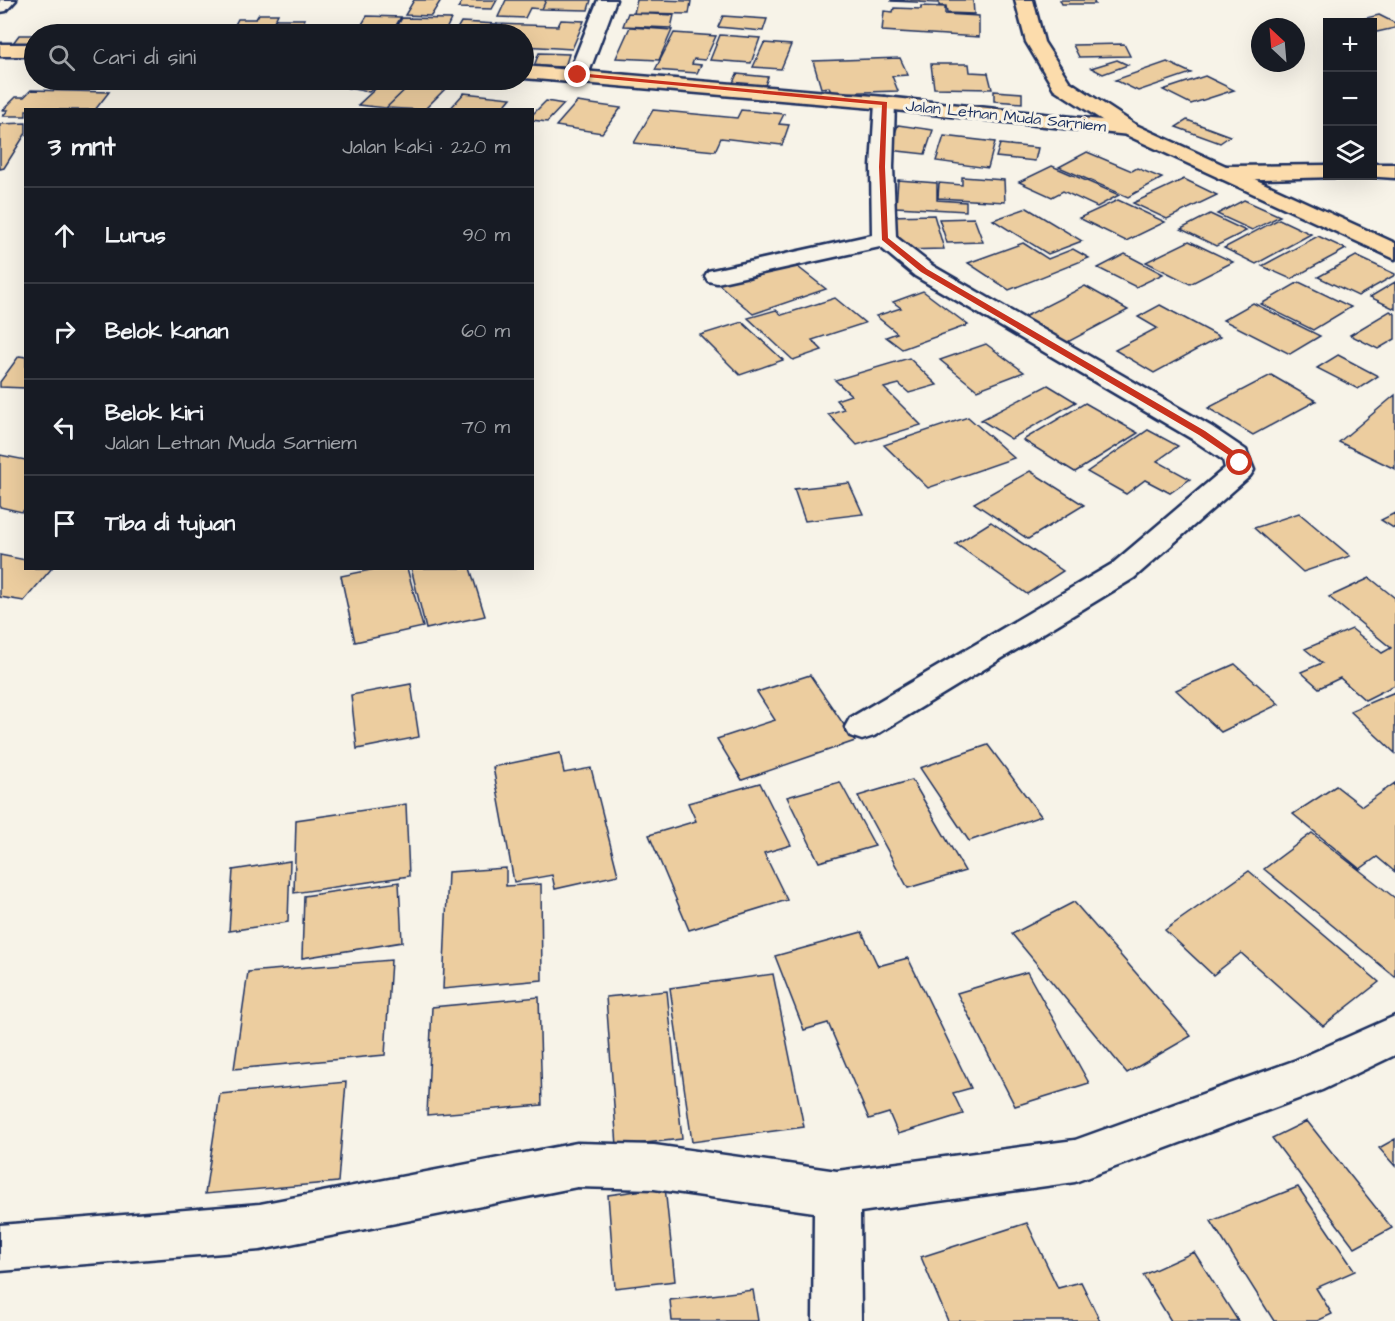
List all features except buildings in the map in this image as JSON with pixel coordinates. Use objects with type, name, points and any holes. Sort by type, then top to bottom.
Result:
[{"type":"main road","points":[[1024,0],[1035,42],[1061,85],[1129,129],[1395,252]]},
{"type":"main road","points":[[0,50],[24,50]]},
{"type":"main road","name":"Jalan Letnan Muda Sarniem","points":[[534,73],[885,103],[1129,129]]},
{"type":"main road","points":[[1377,171],[1395,171]]},
{"type":"main road","points":[[1226,173],[1323,172]]},
{"type":"street","points":[[0,7],[7,0]]},
{"type":"street","points":[[578,75],[607,0]]},
{"type":"street","points":[[862,727],[1123,571],[1240,470],[1236,456],[1202,433],[924,271],[884,239],[882,167],[885,103]]},
{"type":"street","points":[[717,276],[884,239]]},
{"type":"street","points":[[0,1248],[260,1227],[577,1165],[654,1167],[837,1193],[1075,1161],[1307,1076],[1395,1035]]},
{"type":"street","points":[[837,1193],[837,1321]]},
{"type":"route","points":[[578,75],[885,103],[882,167],[884,239],[924,271],[1202,433],[1236,456],[1240,463]]}]
